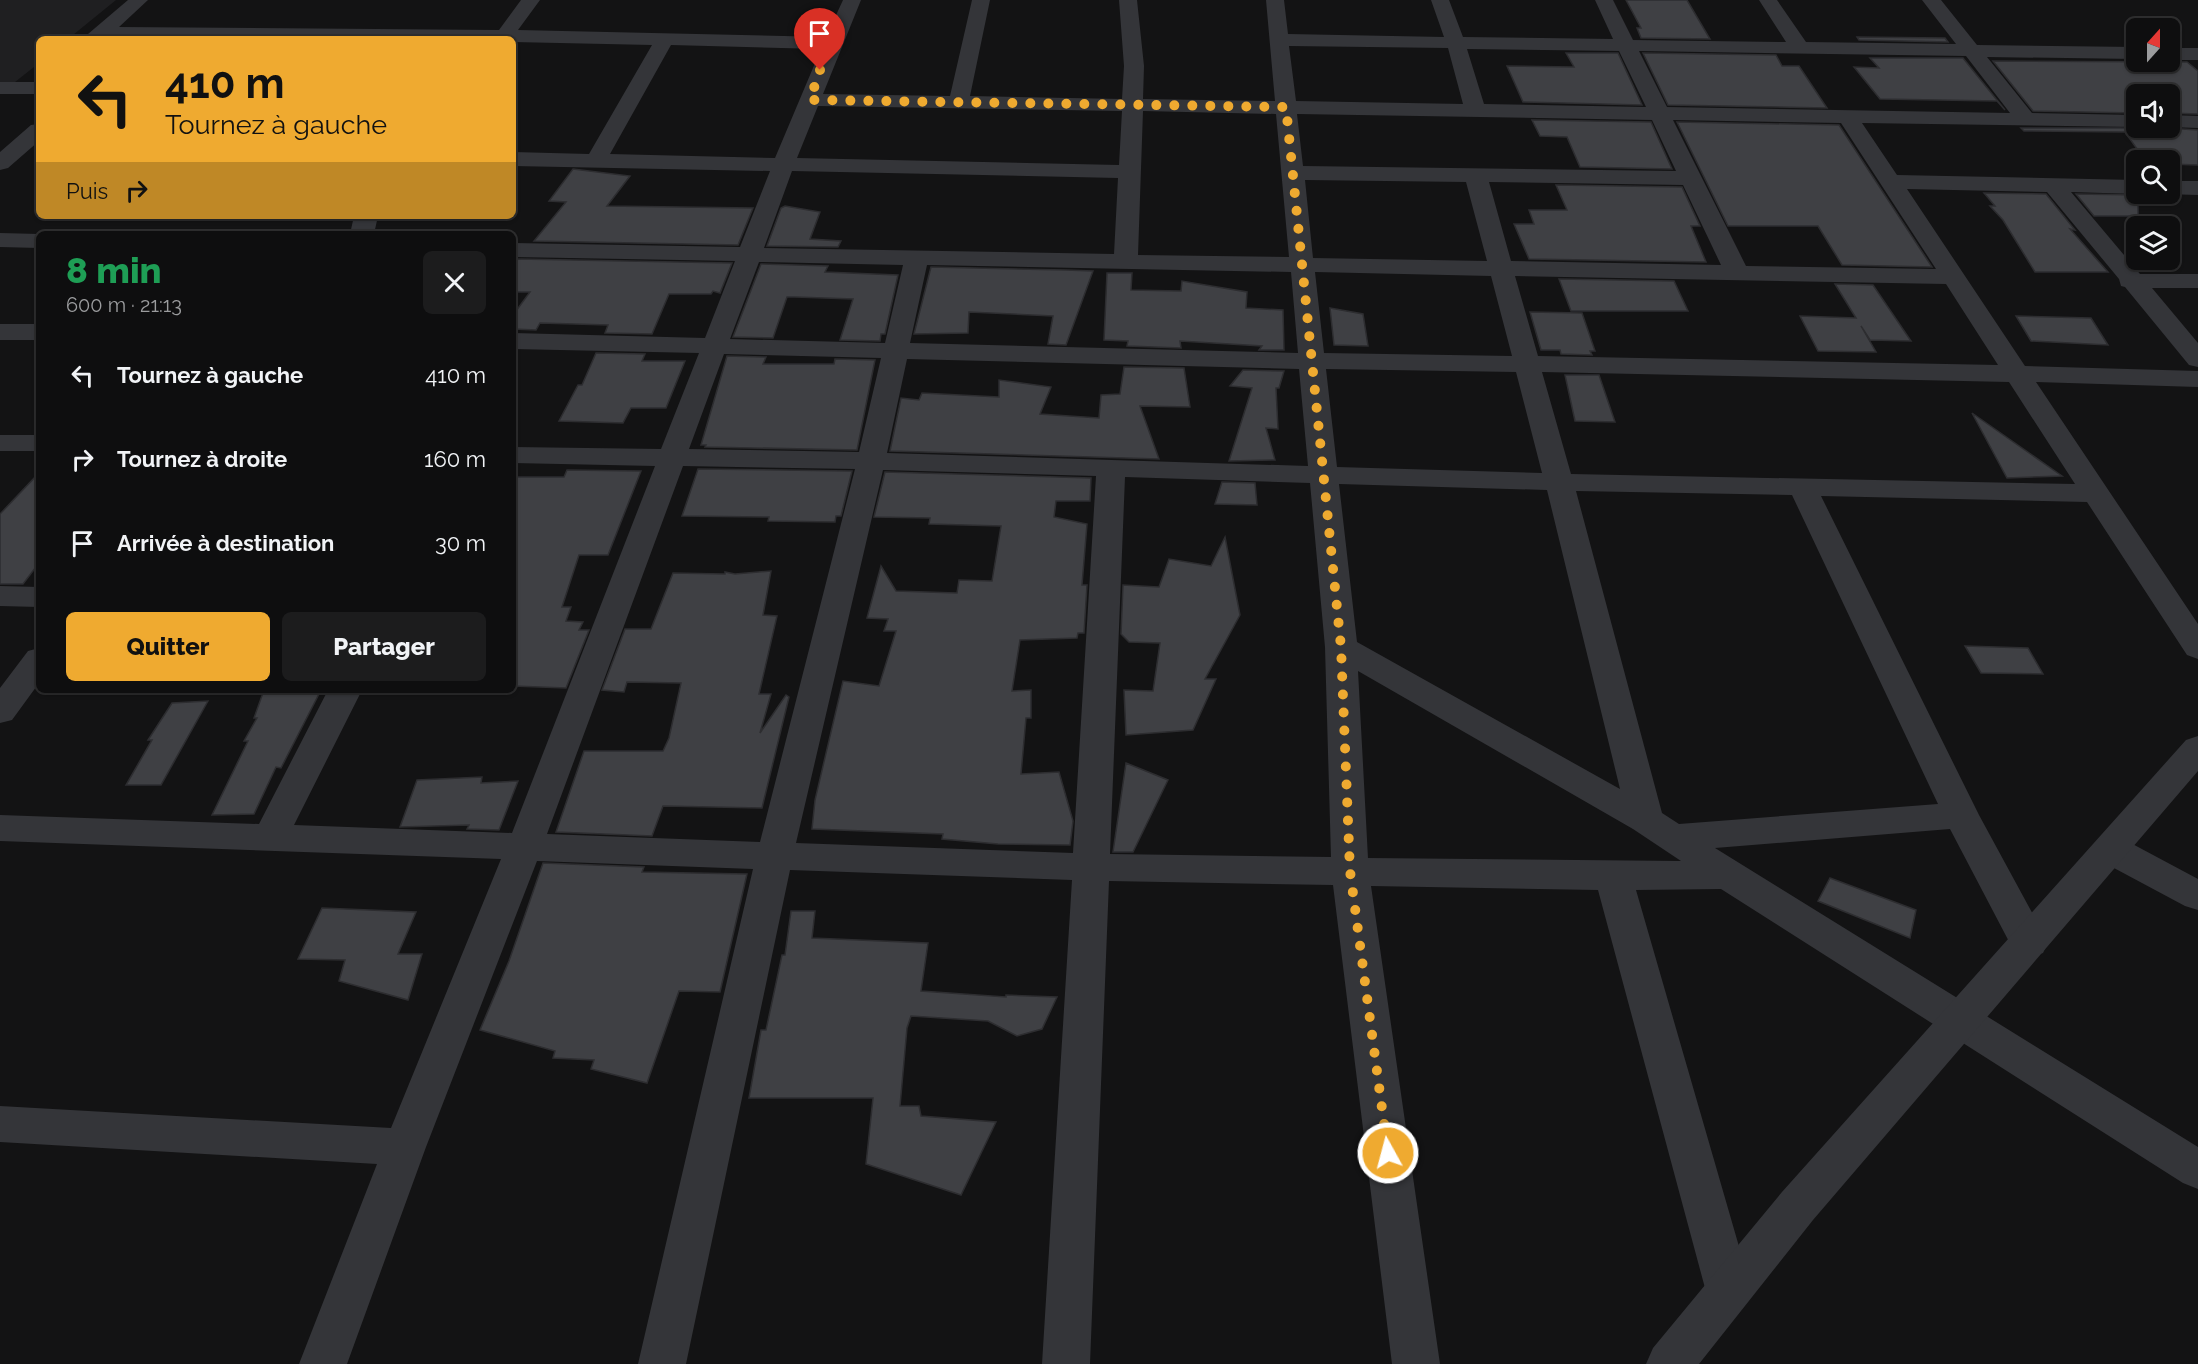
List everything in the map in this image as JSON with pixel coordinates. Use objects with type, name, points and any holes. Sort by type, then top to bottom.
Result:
[{"type":"street","points":[[98,36],[139,0]]},
{"type":"street","points":[[504,36],[531,0]]},
{"type":"street","points":[[323,1364],[405,1147],[525,845],[784,163],[852,0]]},
{"type":"street","points":[[959,101],[981,0]]},
{"type":"street","points":[[1126,261],[1134,66],[1128,0]]},
{"type":"street","points":[[1275,0],[1300,266],[1341,647],[1350,871],[1416,1364]]},
{"type":"street","points":[[1440,0],[1456,43],[1475,111]]},
{"type":"street","points":[[1604,0],[1737,273]]},
{"type":"street","points":[[1768,0],[1799,46]]},
{"type":"street","points":[[1930,0],[2026,119]]},
{"type":"street","points":[[98,36],[337,36]]},
{"type":"street","points":[[516,37],[833,43]]},
{"type":"street","points":[[596,160],[665,39]]},
{"type":"street","points":[[1279,40],[1799,46],[2126,53]]},
{"type":"street","points":[[2180,54],[2198,54]]},
{"type":"street","points":[[0,88],[36,87]]},
{"type":"street","points":[[810,100],[1133,103],[1475,111],[2126,121]]},
{"type":"street","points":[[1847,116],[2198,648]]},
{"type":"street","points":[[2180,122],[2198,122]]},
{"type":"street","points":[[0,163],[8,149],[36,132]]},
{"type":"street","points":[[8,149],[36,149]]},
{"type":"street","points":[[516,159],[1129,172]]},
{"type":"street","points":[[1292,173],[1690,178]]},
{"type":"street","points":[[1476,177],[1525,363],[1661,829]]},
{"type":"street","points":[[1890,182],[2126,187]]},
{"type":"street","points":[[2053,185],[2130,281],[2198,359]]},
{"type":"street","points":[[2180,188],[2198,188]]},
{"type":"street","points":[[0,240],[36,241]]},
{"type":"street","points":[[516,250],[1953,277]]},
{"type":"street","points":[[662,1364],[774,857],[871,461],[916,259]]},
{"type":"street","points":[[2130,281],[2198,282]]},
{"type":"street","points":[[0,332],[36,332]]},
{"type":"street","points":[[516,341],[1312,361],[2015,373],[2198,380]]},
{"type":"street","points":[[0,443],[36,443]]},
{"type":"street","points":[[516,455],[672,456],[1559,482],[2094,493]]},
{"type":"street","points":[[1066,1364],[1089,867],[1112,468]]},
{"type":"street","points":[[1802,486],[1961,815],[2029,942]]},
{"type":"street","points":[[0,596],[36,597]]},
{"type":"street","points":[[1341,647],[1661,829],[1728,875],[2198,1170]]},
{"type":"street","points":[[0,712],[36,663]]},
{"type":"street","points":[[270,837],[343,693]]},
{"type":"street","points":[[1670,1364],[1728,1288],[1959,1021],[2112,850],[2198,748]]},
{"type":"street","points":[[1661,829],[1961,815]]},
{"type":"street","points":[[0,828],[525,845],[774,857],[1089,867],[1613,876],[1728,875]]},
{"type":"street","points":[[2112,850],[2198,896]]},
{"type":"street","points":[[1613,876],[1728,1288]]},
{"type":"street","points":[[0,1124],[405,1147]]},
{"type":"shaded area","points":[[0,0],[116,0],[72,36],[36,36],[36,65],[15,82],[0,82]]},
{"type":"building","points":[[1626,0],[1687,0],[1710,39],[1641,38],[1637,28],[1641,28]]},
{"type":"building","points":[[1857,37],[1945,38],[1948,42],[1859,40]]},
{"type":"building","points":[[1566,53],[1618,53],[1642,105],[1523,102],[1507,66],[1574,67]]},
{"type":"building","points":[[1643,53],[1776,55],[1782,66],[1799,66],[1827,108],[1668,105]]},
{"type":"building","points":[[1870,58],[1963,58],[2005,110],[1997,101],[1880,99],[1854,67],[1879,68]]},
{"type":"building","points":[[1993,61],[2126,62],[2126,72],[2180,72],[2180,62],[2187,62],[2198,71],[2198,114],[2180,113],[2180,84],[2126,84],[2126,113],[2033,111]]},
{"type":"building","points":[[1532,120],[1651,122],[1672,169],[1580,167],[1567,137],[1540,136]]},
{"type":"building","points":[[1677,122],[1839,125],[1932,267],[1842,265],[1818,226],[1728,226]]},
{"type":"building","points":[[2021,128],[2126,128],[2126,133],[2024,131]]},
{"type":"building","points":[[2180,129],[2198,130],[2198,165],[2180,164],[2180,150],[2138,150],[2129,138],[2180,138]]},
{"type":"building","points":[[573,169],[630,176],[607,206],[753,208],[738,245],[534,241],[566,202],[549,201]]},
{"type":"building","points":[[1556,185],[1682,187],[1700,226],[1691,226],[1706,262],[1529,259],[1514,224],[1534,224],[1529,210],[1567,210]]},
{"type":"building","points":[[1984,193],[2046,194],[2075,230],[2070,229],[2108,272],[2035,272],[2003,220],[1990,206],[1995,206]]},
{"type":"building","points":[[2076,194],[2126,195],[2126,204],[2138,204],[2138,216],[2094,216]]},
{"type":"building","points":[[785,206],[820,212],[810,239],[841,241],[838,247],[767,246],[781,208]]},
{"type":"building","points":[[518,259],[732,263],[720,293],[713,291],[711,294],[669,294],[652,334],[605,333],[608,325],[540,323],[536,330],[516,329],[516,311],[530,292],[516,292],[516,262]]},
{"type":"building","points":[[761,264],[828,266],[825,272],[898,275],[885,334],[881,334],[880,341],[840,340],[853,299],[787,297],[773,338],[733,337]]},
{"type":"building","points":[[931,267],[1093,271],[1066,345],[1048,344],[1053,316],[969,312],[968,333],[914,334]]},
{"type":"building","points":[[1107,273],[1132,273],[1131,290],[1181,291],[1182,281],[1247,292],[1246,308],[1283,310],[1284,350],[1259,350],[1262,346],[1180,341],[1181,348],[1127,346],[1128,341],[1104,340]]},
{"type":"building","points":[[1559,279],[1674,281],[1688,311],[1571,311]]},
{"type":"building","points":[[1835,284],[1873,285],[1911,341],[1870,340],[1861,326],[1876,352],[1818,351],[1800,316],[1856,318]]},
{"type":"building","points":[[1330,308],[1363,314],[1368,346],[1334,345]]},
{"type":"building","points":[[1530,312],[1582,313],[1595,351],[1590,351],[1592,355],[1561,354],[1560,350],[1541,350]]},
{"type":"building","points":[[2016,316],[2091,318],[2108,345],[2031,341]]},
{"type":"building","points":[[596,353],[645,354],[642,361],[685,361],[666,408],[631,408],[623,423],[559,421],[578,385],[582,385]]},
{"type":"building","points":[[727,356],[766,357],[763,364],[834,364],[835,359],[875,360],[857,450],[705,447],[706,445],[701,445]]},
{"type":"building","points":[[1124,367],[1184,368],[1190,407],[1140,406],[1159,459],[890,451],[901,398],[919,400],[922,393],[999,397],[999,380],[1051,387],[1040,414],[1099,418],[1101,395],[1120,394]]},
{"type":"building","points":[[1243,370],[1284,371],[1279,388],[1276,388],[1278,429],[1266,428],[1275,460],[1229,461],[1252,388],[1230,386]]},
{"type":"building","points":[[1565,375],[1599,375],[1615,422],[1575,421]]},
{"type":"building","points":[[1972,413],[2062,476],[2007,478]]},
{"type":"building","points":[[698,469],[852,471],[841,516],[836,516],[835,522],[768,521],[769,517],[682,516]]},
{"type":"building","points":[[567,470],[641,471],[608,555],[579,555],[562,607],[571,607],[566,621],[583,622],[579,630],[589,630],[566,688],[516,686],[516,477],[564,477]]},
{"type":"building","points":[[885,472],[1091,478],[1090,501],[1056,501],[1054,517],[1087,524],[1082,585],[1087,585],[1084,633],[1078,633],[1077,638],[1020,640],[1012,691],[1031,690],[1031,718],[1026,718],[1021,774],[1059,772],[1073,821],[1070,845],[998,844],[942,839],[943,834],[812,829],[815,800],[843,681],[879,686],[896,631],[884,631],[888,619],[867,618],[881,566],[896,591],[957,593],[959,580],[992,581],[1001,526],[929,524],[930,518],[874,517]]},
{"type":"building","points":[[36,476],[36,567],[23,584],[0,584],[0,514]]},
{"type":"building","points":[[1222,482],[1255,483],[1257,505],[1215,504]]},
{"type":"building","points":[[1225,537],[1240,615],[1205,679],[1216,679],[1193,730],[1126,735],[1124,690],[1153,691],[1160,643],[1129,642],[1121,634],[1123,585],[1159,587],[1169,559],[1211,566]]},
{"type":"building","points":[[771,571],[763,615],[777,616],[759,694],[771,694],[760,733],[786,695],[789,697],[762,808],[663,806],[652,836],[556,832],[584,751],[663,751],[669,738],[681,683],[627,682],[624,692],[602,690],[625,629],[651,629],[673,573],[725,574],[725,572],[735,574]]},
{"type":"building","points":[[1965,646],[2028,648],[2043,674],[1981,673]]},
{"type":"building","points":[[263,693],[319,693],[281,768],[276,767],[254,814],[212,815],[248,741],[244,741],[257,718],[254,718]]},
{"type":"building","points":[[208,701],[161,785],[126,785],[152,740],[148,740],[172,703]]},
{"type":"building","points":[[1126,763],[1168,780],[1133,852],[1113,852]]},
{"type":"building","points":[[482,777],[481,783],[518,781],[499,830],[467,829],[469,825],[400,827],[417,780]]},
{"type":"building","points":[[543,863],[644,867],[642,872],[747,874],[720,992],[679,991],[647,1083],[591,1069],[594,1060],[553,1058],[555,1051],[480,1030],[509,961]]},
{"type":"building","points":[[1830,878],[1916,910],[1910,938],[1818,901]]},
{"type":"building","points":[[322,908],[416,912],[398,954],[422,954],[408,1000],[339,981],[345,960],[298,959]]},
{"type":"building","points":[[791,911],[815,911],[812,938],[928,943],[921,991],[1006,997],[1006,995],[1057,997],[1042,1029],[1017,1036],[988,1021],[911,1016],[907,1028],[900,1106],[919,1106],[921,1116],[996,1122],[961,1195],[866,1164],[873,1098],[749,1098],[761,1030],[766,1030],[782,955],[785,955]]},
{"type":"route","points":[[820,70],[810,100],[1286,107],[1300,266],[1341,647],[1350,871],[1388,1153]]}]
